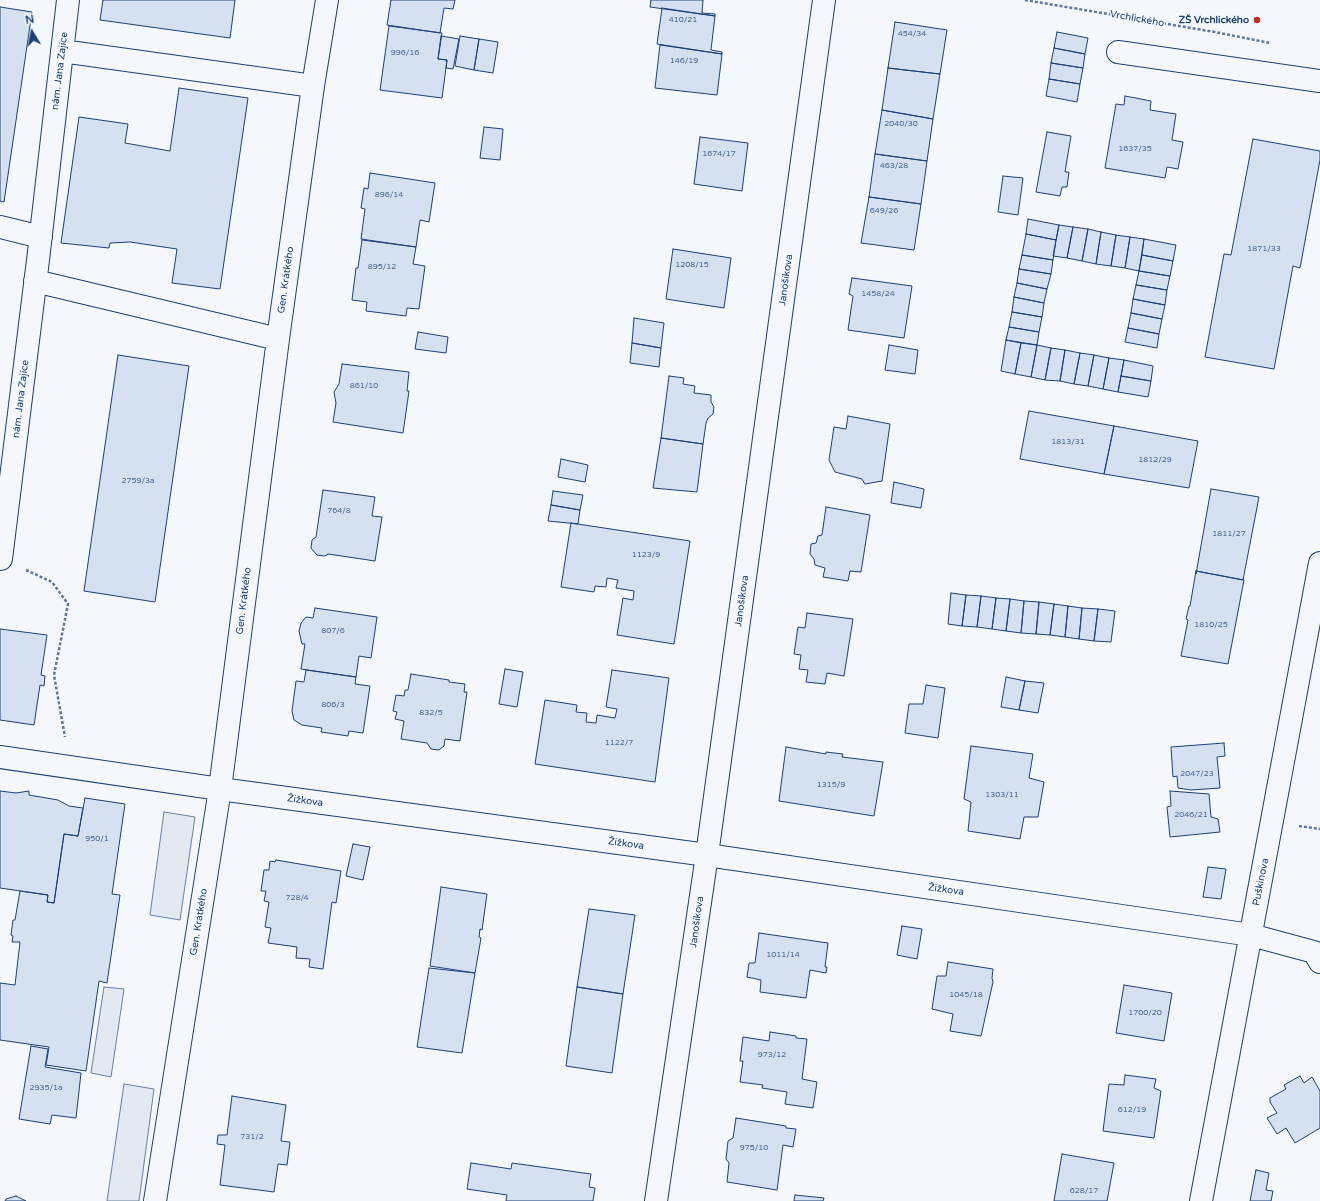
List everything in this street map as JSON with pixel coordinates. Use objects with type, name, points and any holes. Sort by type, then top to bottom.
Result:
[{"type":"street","name":"nám. Jana Zajíce","points":[[1,559],[41,237],[68,0]]},
{"type":"street","name":"Gen. Krátkého","points":[[155,1201],[220,789],[278,339],[313,86],[327,0]]},
{"type":"street","name":"Janošíkova","points":[[656,1201],[707,855],[824,0]]},
{"type":"street","points":[[62,51],[313,86]]},
{"type":"street","points":[[1118,52],[1320,81]]},
{"type":"street","points":[[0,227],[41,237]]},
{"type":"street","points":[[35,281],[278,339]]},
{"type":"street","name":"Puškinova","points":[[1201,1201],[1320,563]]},
{"type":"street","name":"Žižkova","points":[[0,757],[220,789],[707,855],[1251,935],[1314,952],[1320,962]]},
{"type":"path","name":"Vrchlického","points":[[1025,0],[1215,32],[1275,44]]},
{"type":"path","points":[[1,559],[52,582],[68,604],[54,675],[65,737]]},
{"type":"path","points":[[1296,826],[1320,829]]},
{"type":"shaded area","points":[[164,812],[195,817],[180,920],[150,915]]},
{"type":"shaded area","points":[[104,987],[124,989],[111,1077],[91,1073]]},
{"type":"shaded area","points":[[124,1084],[154,1089],[139,1201],[107,1201]]},
{"type":"building","points":[[103,0],[235,0],[230,38],[100,20]]},
{"type":"building","points":[[391,0],[455,0],[453,9],[444,8],[440,33],[387,25]]},
{"type":"building","points":[[651,0],[703,0],[702,13],[715,14],[715,16],[650,7]]},
{"type":"building","points":[[0,7],[32,12],[4,202],[0,201]]},
{"type":"building","points":[[662,8],[715,16],[711,50],[722,52],[722,54],[657,44]]},
{"type":"building","points":[[895,22],[947,30],[940,74],[888,68]]},
{"type":"building","points":[[389,26],[442,33],[438,59],[447,60],[442,98],[380,90]]},
{"type":"building","points":[[1057,32],[1088,38],[1085,54],[1054,48]]},
{"type":"building","points":[[441,36],[459,39],[453,69],[446,68],[447,60],[438,59]]},
{"type":"building","points":[[460,36],[479,39],[474,70],[455,66]]},
{"type":"building","points":[[479,39],[498,42],[493,73],[474,70]]},
{"type":"building","points":[[660,45],[722,54],[717,95],[655,88]]},
{"type":"building","points":[[1054,48],[1085,54],[1083,68],[1051,63]]},
{"type":"building","points":[[1051,63],[1083,68],[1080,84],[1049,79]]},
{"type":"building","points":[[888,68],[940,74],[933,119],[882,110]]},
{"type":"building","points":[[1049,79],[1080,84],[1077,102],[1046,96]]},
{"type":"building","points":[[179,88],[248,98],[220,289],[172,283],[177,249],[130,242],[110,243],[109,248],[61,243],[79,117],[128,124],[125,143],[170,151]]},
{"type":"building","points":[[1125,96],[1151,101],[1150,110],[1176,114],[1172,140],[1183,142],[1178,169],[1167,167],[1165,178],[1105,168],[1116,104],[1124,105]]},
{"type":"building","points":[[882,110],[933,119],[927,161],[875,154]]},
{"type":"building","points":[[484,127],[503,129],[500,160],[480,158]]},
{"type":"building","points":[[1047,132],[1071,136],[1065,172],[1069,172],[1067,187],[1062,187],[1060,196],[1036,192]]},
{"type":"building","points":[[700,137],[748,143],[742,191],[694,184]]},
{"type":"building","points":[[1253,139],[1320,151],[1320,160],[1300,268],[1293,266],[1274,369],[1205,357],[1224,254],[1231,255]]},
{"type":"building","points":[[875,154],[927,161],[921,204],[869,197]]},
{"type":"building","points":[[370,173],[435,183],[429,222],[420,220],[416,247],[361,239],[365,209],[361,208],[364,188],[368,189]]},
{"type":"building","points":[[1003,176],[1023,178],[1018,215],[998,212]]},
{"type":"building","points":[[869,197],[921,204],[914,250],[861,243]]},
{"type":"building","points":[[1028,219],[1059,225],[1056,240],[1026,234]]},
{"type":"building","points":[[1059,225],[1073,227],[1067,258],[1053,256]]},
{"type":"building","points":[[1073,227],[1088,229],[1082,261],[1067,258]]},
{"type":"building","points":[[1088,229],[1101,232],[1096,264],[1082,261]]},
{"type":"building","points":[[1101,232],[1116,235],[1111,266],[1096,264]]},
{"type":"building","points":[[1026,234],[1056,240],[1053,260],[1022,255]]},
{"type":"building","points":[[1116,235],[1130,237],[1125,268],[1111,266]]},
{"type":"building","points":[[1130,237],[1144,239],[1139,271],[1125,268]]},
{"type":"building","points":[[1144,239],[1176,245],[1173,261],[1142,255]]},
{"type":"building","points":[[362,240],[416,247],[413,264],[425,266],[419,309],[407,308],[406,316],[366,311],[367,302],[352,300],[356,268],[358,268]]},
{"type":"building","points":[[673,249],[731,258],[724,308],[666,299]]},
{"type":"building","points":[[1022,255],[1053,260],[1051,274],[1019,269]]},
{"type":"building","points":[[1142,255],[1173,261],[1170,276],[1139,271]]},
{"type":"building","points":[[1019,269],[1051,274],[1047,289],[1017,283]]},
{"type":"building","points":[[1139,271],[1170,276],[1167,290],[1136,285]]},
{"type":"building","points":[[852,278],[912,286],[904,338],[848,330],[853,296],[849,294]]},
{"type":"building","points":[[1017,283],[1047,289],[1044,303],[1014,297]]},
{"type":"building","points":[[1136,285],[1167,290],[1165,305],[1133,299]]},
{"type":"building","points":[[1014,297],[1044,303],[1042,317],[1012,312]]},
{"type":"building","points":[[1133,299],[1165,305],[1162,319],[1131,313]]},
{"type":"building","points":[[1012,312],[1042,317],[1039,332],[1009,327]]},
{"type":"building","points":[[1131,313],[1162,319],[1159,334],[1128,328]]},
{"type":"building","points":[[634,318],[664,323],[661,348],[632,343]]},
{"type":"building","points":[[1009,327],[1039,332],[1037,345],[1006,340]]},
{"type":"building","points":[[1128,328],[1159,334],[1157,348],[1125,342]]},
{"type":"building","points":[[418,332],[448,337],[446,353],[415,349]]},
{"type":"building","points":[[1006,340],[1021,343],[1015,374],[1001,371]]},
{"type":"building","points":[[632,343],[661,348],[659,367],[630,363]]},
{"type":"building","points":[[1021,343],[1037,345],[1031,377],[1015,374]]},
{"type":"building","points":[[889,345],[918,350],[915,374],[885,370]]},
{"type":"building","points":[[1037,345],[1051,348],[1045,380],[1031,377]]},
{"type":"building","points":[[1051,348],[1065,350],[1060,381],[1045,380]]},
{"type":"building","points":[[1065,350],[1080,353],[1074,384],[1060,381]]},
{"type":"building","points":[[1080,353],[1094,355],[1088,386],[1074,384]]},
{"type":"building","points":[[118,355],[189,366],[155,602],[84,591]]},
{"type":"building","points":[[1094,355],[1109,358],[1103,389],[1088,386]]},
{"type":"building","points":[[1109,358],[1124,360],[1118,392],[1103,389]]},
{"type":"building","points":[[1124,360],[1153,366],[1151,381],[1121,376]]},
{"type":"building","points":[[342,364],[409,372],[407,391],[409,391],[403,433],[333,422],[336,403],[334,392],[339,384]]},
{"type":"building","points":[[669,376],[684,378],[683,384],[695,386],[694,393],[711,395],[711,402],[714,407],[713,414],[708,418],[706,423],[703,444],[661,438]]},
{"type":"building","points":[[1121,376],[1151,381],[1148,397],[1118,392]]},
{"type":"building","points":[[1029,411],[1114,426],[1104,474],[1020,459]]},
{"type":"building","points":[[848,416],[890,424],[882,481],[865,484],[862,479],[835,472],[829,460],[834,427],[846,429]]},
{"type":"building","points":[[1114,426],[1198,441],[1189,488],[1104,474]]},
{"type":"building","points":[[661,438],[703,444],[697,492],[653,488]]},
{"type":"building","points":[[561,459],[588,465],[585,482],[558,477]]},
{"type":"building","points":[[894,482],[924,489],[921,508],[891,503]]},
{"type":"building","points":[[1211,489],[1259,497],[1243,580],[1197,571]]},
{"type":"building","points":[[323,490],[375,497],[372,516],[382,517],[375,561],[328,554],[325,556],[317,555],[311,548],[312,540],[316,537]]},
{"type":"building","points":[[553,491],[583,495],[580,510],[551,505]]},
{"type":"building","points":[[551,505],[580,510],[578,524],[548,521]]},
{"type":"building","points":[[826,507],[870,515],[861,572],[850,571],[848,581],[823,577],[825,568],[815,565],[814,559],[810,554],[811,544],[816,543],[818,536],[822,535]]},
{"type":"building","points":[[571,523],[690,541],[674,644],[617,635],[623,598],[633,600],[634,591],[616,588],[618,580],[607,578],[606,587],[595,586],[594,592],[561,587]]},
{"type":"building","points":[[1196,571],[1244,580],[1228,664],[1181,656],[1188,620],[1186,619],[1190,606]]},
{"type":"building","points":[[951,593],[966,595],[962,626],[948,624]]},
{"type":"building","points":[[966,595],[981,596],[977,627],[962,626]]},
{"type":"building","points":[[981,596],[996,598],[992,629],[977,627]]},
{"type":"building","points":[[996,598],[1010,599],[1006,631],[992,629]]},
{"type":"building","points":[[1010,599],[1024,601],[1021,633],[1006,631]]},
{"type":"building","points":[[1024,601],[1039,602],[1036,634],[1021,633]]},
{"type":"building","points":[[1039,602],[1054,604],[1050,635],[1036,634]]},
{"type":"building","points":[[1054,604],[1068,606],[1065,637],[1050,635]]},
{"type":"building","points":[[1068,606],[1082,608],[1079,639],[1065,637]]},
{"type":"building","points":[[315,608],[377,617],[371,658],[359,656],[356,677],[301,669],[305,644],[302,644],[299,631],[301,623],[306,617],[313,618]]},
{"type":"building","points":[[1082,608],[1098,609],[1094,641],[1079,639]]},
{"type":"building","points":[[1098,609],[1115,611],[1111,642],[1094,641]]},
{"type":"building","points":[[807,613],[853,619],[844,676],[827,673],[825,684],[806,682],[808,670],[799,669],[801,655],[794,654],[798,627],[805,628]]},
{"type":"building","points":[[0,629],[47,635],[41,675],[45,676],[44,686],[40,685],[34,725],[0,720]]},
{"type":"building","points":[[505,669],[523,672],[517,707],[499,704]]},
{"type":"building","points":[[306,670],[356,677],[355,684],[370,686],[363,733],[349,731],[348,736],[321,732],[322,728],[302,725],[294,720],[292,711],[296,681],[304,682]]},
{"type":"building","points":[[612,670],[669,678],[655,782],[535,764],[545,700],[577,705],[576,712],[587,713],[586,722],[596,723],[597,715],[615,718],[617,709],[606,707]]},
{"type":"building","points":[[411,674],[465,684],[464,692],[467,692],[460,741],[445,739],[444,746],[439,750],[431,749],[427,743],[401,739],[404,721],[395,719],[397,712],[393,711],[396,695],[404,696],[405,690],[408,690]]},
{"type":"building","points":[[1006,677],[1025,681],[1019,710],[1001,707]]},
{"type":"building","points":[[1025,681],[1044,683],[1038,713],[1019,710]]},
{"type":"building","points":[[926,685],[945,688],[938,738],[905,733],[909,704],[923,704]]},
{"type":"building","points":[[1224,743],[1225,756],[1217,757],[1220,788],[1191,790],[1178,788],[1177,776],[1173,777],[1171,747]]},
{"type":"building","points":[[971,746],[1033,754],[1029,778],[1044,782],[1038,817],[1024,817],[1020,839],[968,831],[971,802],[964,799]]},
{"type":"building","points":[[786,747],[826,754],[826,752],[843,754],[842,757],[883,762],[874,816],[779,801]]},
{"type":"building","points":[[0,791],[16,793],[29,791],[29,795],[58,800],[69,806],[83,808],[78,836],[64,834],[54,903],[47,902],[48,895],[0,888]]},
{"type":"building","points":[[1170,791],[1209,794],[1211,817],[1218,819],[1220,832],[1170,837],[1167,807],[1171,806]]},
{"type":"building","points":[[85,798],[125,804],[112,894],[120,895],[107,983],[99,981],[86,1071],[46,1065],[49,1047],[0,1040],[0,983],[15,985],[20,942],[12,942],[13,936],[11,935],[20,891],[48,895],[47,902],[54,903],[64,834],[78,836]]},
{"type":"building","points":[[353,844],[370,847],[363,880],[346,876]]},
{"type":"building","points":[[276,860],[341,871],[336,903],[332,902],[323,969],[309,967],[310,959],[296,958],[297,947],[268,943],[271,928],[265,927],[269,902],[264,901],[266,891],[261,891],[264,870],[269,870],[270,861],[275,862]]},
{"type":"building","points":[[1208,867],[1226,869],[1221,899],[1203,897]]},
{"type":"building","points":[[441,887],[487,894],[482,930],[480,929],[479,937],[481,938],[475,973],[430,966]]},
{"type":"building","points":[[589,909],[635,915],[623,994],[577,987]]},
{"type":"building","points":[[902,926],[922,929],[917,959],[897,955]]},
{"type":"building","points":[[759,933],[828,943],[825,967],[827,967],[826,973],[810,970],[806,998],[760,992],[761,980],[747,977],[749,963],[755,963]]},
{"type":"building","points":[[948,962],[993,969],[993,982],[981,1036],[950,1031],[953,1014],[932,1009],[937,976],[946,976]]},
{"type":"building","points":[[429,968],[475,973],[462,1053],[417,1047]]},
{"type":"building","points":[[1124,985],[1172,993],[1164,1041],[1116,1033]]},
{"type":"building","points":[[577,987],[623,994],[612,1073],[566,1066]]},
{"type":"building","points":[[770,1032],[807,1039],[802,1079],[817,1082],[813,1108],[785,1104],[787,1092],[762,1088],[763,1085],[740,1082],[743,1061],[740,1061],[743,1037],[769,1041]]},
{"type":"building","points":[[31,1046],[48,1049],[45,1067],[81,1073],[76,1118],[52,1115],[50,1124],[19,1119]]},
{"type":"building","points":[[1125,1075],[1156,1079],[1154,1088],[1161,1091],[1154,1138],[1103,1131],[1109,1084],[1124,1085]]},
{"type":"building","points":[[1300,1076],[1304,1083],[1312,1077],[1320,1091],[1320,1128],[1295,1143],[1286,1128],[1277,1134],[1267,1118],[1277,1113],[1270,1102],[1270,1098],[1286,1089],[1284,1085]]},
{"type":"building","points":[[232,1096],[286,1105],[281,1141],[290,1142],[287,1165],[278,1164],[274,1192],[220,1185],[225,1145],[217,1144],[218,1135],[227,1135]]},
{"type":"building","points":[[736,1118],[796,1129],[793,1147],[783,1145],[777,1190],[727,1182],[729,1163],[726,1159],[728,1141],[733,1138]]},
{"type":"building","points":[[1062,1154],[1114,1163],[1107,1201],[1054,1201]]},
{"type":"building","points":[[471,1163],[511,1169],[512,1163],[591,1174],[589,1187],[595,1188],[593,1201],[506,1201],[507,1195],[467,1189]]},
{"type":"building","points":[[1256,1170],[1269,1173],[1266,1190],[1273,1191],[1271,1201],[1250,1201]]},
{"type":"building","points":[[795,1195],[824,1198],[823,1201],[794,1201]]},
{"type":"building","points":[[16,1196],[26,1201],[5,1201],[6,1199]]},
{"type":"place","name":"ZŠ Vrchlického","points":[[1257,20]]}]
